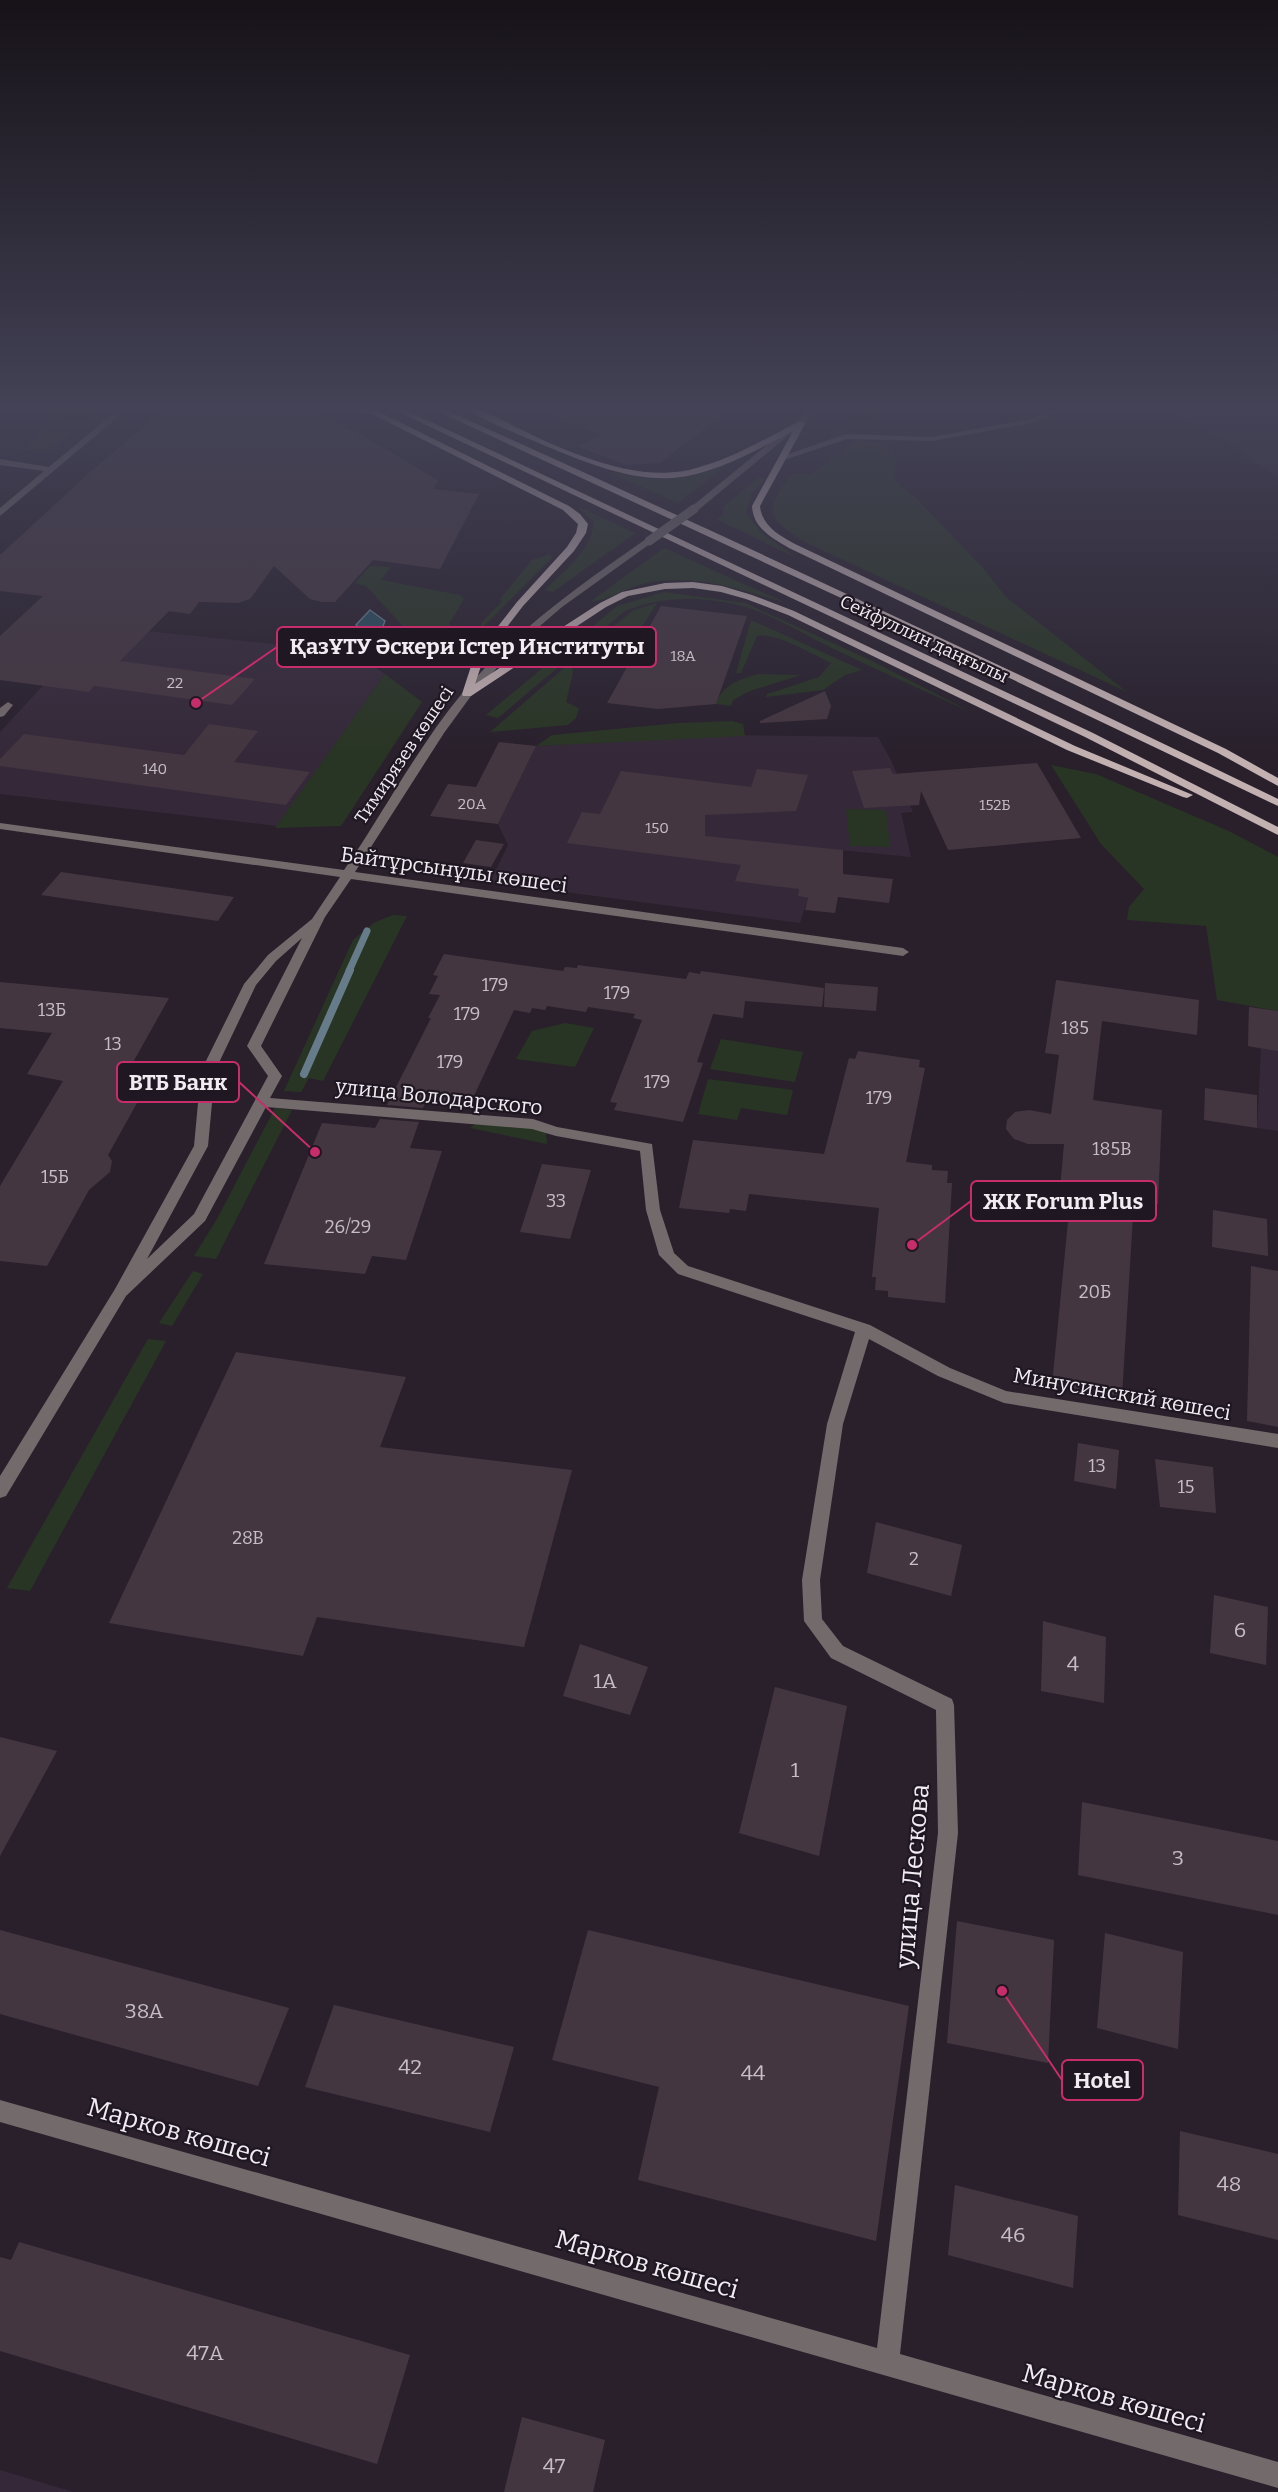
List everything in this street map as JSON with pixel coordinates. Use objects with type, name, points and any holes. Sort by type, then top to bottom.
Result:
[{"type":"main road","points":[[467,694],[479,657],[520,604],[571,549],[581,533],[583,525],[581,522]]},
{"type":"main road","name":"Сейфуллин даңғылы","points":[[637,522],[1089,735],[1278,832]]},
{"type":"main road","name":"Сейфуллин даңғылы","points":[[688,522],[1114,723],[1278,803]]},
{"type":"main road","points":[[760,522],[771,533],[792,546],[1222,751],[1278,783]]},
{"type":"main road","points":[[467,694],[603,605],[625,594],[665,586],[693,585],[722,589],[791,613],[1071,748],[1278,832]]},
{"type":"street","name":"Тимирязев көшесі","points":[[121,1292],[200,1217],[275,1076],[254,1046],[319,917],[439,732],[467,694],[515,642],[559,605],[675,522]]},
{"type":"street","points":[[0,714],[8,705]]},
{"type":"street","name":"Байтұрсынұлы көшесі","points":[[0,826],[903,952]]},
{"type":"street","name":"Тимирязев көшесі","points":[[0,1491],[121,1292],[201,1146],[208,1071],[250,984],[272,958],[319,917]]},
{"type":"street","name":"улица Володарского","points":[[262,1102],[533,1124],[556,1131],[647,1147]]},
{"type":"street","name":"Минусинский көшесі","points":[[647,1147],[653,1210],[667,1255],[683,1270],[864,1329],[945,1372],[1004,1397],[1278,1441]]},
{"type":"street","name":"улица Лескова","points":[[864,1329],[835,1425],[811,1580],[813,1621],[837,1652],[945,1705],[948,1760],[948,1833],[886,2362]]},
{"type":"street","name":"Марков көшесі","points":[[0,2111],[1278,2475]]},
{"type":"shaded area","points":[[98,626],[351,652],[385,674],[277,826],[0,794],[0,732]]},
{"type":"shaded area","points":[[720,735],[878,737],[892,762],[913,812],[901,813],[911,857],[819,848],[800,883],[798,896],[808,898],[800,923],[490,882],[508,845],[498,824],[536,746]]},
{"type":"shaded area","points":[[1249,1007],[1278,1011],[1278,1131],[1257,1128],[1261,1049],[1248,1046]]},
{"type":"shaded area","points":[[0,2470],[73,2492],[0,2492]]},
{"type":"green space","points":[[594,522],[612,522],[635,533],[553,592],[545,590],[576,559],[592,532]]},
{"type":"green space","points":[[723,522],[753,522],[762,533],[797,558]]},
{"type":"green space","points":[[779,522],[939,522],[983,568],[1006,597],[1127,692],[805,542]]},
{"type":"green space","points":[[664,548],[788,604],[717,584],[680,580],[643,584],[602,600],[591,601]]},
{"type":"green space","points":[[550,554],[552,558],[480,630],[481,623],[502,601],[500,599],[532,560]]},
{"type":"green space","points":[[370,566],[391,567],[381,580],[460,595],[464,599],[449,624],[462,641],[440,663],[434,660],[366,586],[355,583]]},
{"type":"green space","points":[[664,592],[745,603],[872,661],[973,713],[853,658],[767,615],[733,604],[677,599],[641,605],[625,611],[498,718],[486,715],[617,606]]},
{"type":"green space","points":[[657,603],[623,656],[583,650],[634,610]]},
{"type":"green space","points":[[751,620],[862,670],[845,675],[823,690],[766,697],[767,694],[819,677],[831,663],[774,637],[757,636],[741,673],[736,673]]},
{"type":"green space","points":[[572,661],[573,673],[566,702],[579,708],[576,718],[568,725],[490,732]]},
{"type":"green space","points":[[385,674],[422,702],[341,826],[275,828]]},
{"type":"green space","points":[[758,674],[801,675],[750,691],[733,700],[731,706],[716,704],[727,687]]},
{"type":"green space","points":[[732,721],[743,724],[745,736],[536,746],[552,735],[678,723]]},
{"type":"green space","points":[[1051,765],[1096,774],[1231,832],[1278,857],[1278,1011],[1217,1000],[1206,926],[1127,920],[1129,907],[1144,889],[1101,844]]},
{"type":"green space","points":[[846,809],[886,810],[890,847],[850,846]]},
{"type":"green space","points":[[393,915],[407,916],[323,1081],[309,1078],[301,1092],[284,1091],[353,940],[375,922]]},
{"type":"green space","points":[[565,1023],[594,1028],[575,1067],[516,1059],[532,1031]]},
{"type":"green space","points":[[721,1039],[803,1052],[795,1082],[710,1069]]},
{"type":"green space","points":[[708,1079],[793,1090],[787,1115],[741,1108],[737,1120],[698,1114]]},
{"type":"green space","points":[[275,1108],[292,1110],[216,1259],[194,1256],[217,1219]]},
{"type":"green space","points":[[479,1122],[520,1125],[546,1131],[547,1144],[470,1128]]},
{"type":"green space","points":[[193,1271],[203,1274],[172,1326],[159,1323]]},
{"type":"green space","points":[[148,1339],[166,1341],[30,1591],[7,1588]]},
{"type":"water","points":[[370,610],[385,621],[379,636],[372,636],[356,625]]},
{"type":"building","points":[[35,522],[464,522],[440,569],[373,560],[335,602],[322,602],[310,599],[274,566],[250,599],[238,603],[199,602],[190,614],[169,611],[120,661],[255,679],[232,705],[94,686],[89,692],[0,680],[0,636],[43,596],[0,591],[0,555]]},
{"type":"building","points":[[661,606],[747,616],[716,704],[658,709],[607,703]]},
{"type":"building","points":[[825,691],[831,706],[827,719],[760,723],[760,721]]},
{"type":"building","points":[[209,724],[258,731],[234,762],[310,772],[286,805],[0,766],[0,759],[24,734],[184,755]]},
{"type":"building","points":[[499,742],[536,746],[498,824],[430,816],[448,784],[476,787]]},
{"type":"building","points":[[1037,763],[1081,838],[948,850],[921,791],[919,805],[864,808],[852,771],[890,768],[893,774]]},
{"type":"building","points":[[757,769],[808,775],[796,811],[705,815],[705,836],[843,850],[843,874],[893,879],[889,903],[838,897],[835,913],[805,910],[808,898],[798,896],[799,889],[735,881],[741,865],[567,843],[582,812],[600,814],[621,771],[751,787]]},
{"type":"building","points":[[476,840],[504,844],[491,867],[463,863]]},
{"type":"building","points":[[61,872],[234,897],[218,921],[41,895]]},
{"type":"building","points":[[444,954],[563,971],[565,967],[577,968],[578,965],[686,979],[689,972],[700,974],[701,971],[824,988],[822,1007],[745,1001],[743,1018],[713,1014],[697,1062],[703,1063],[683,1122],[614,1110],[617,1103],[610,1102],[642,1020],[633,1018],[635,1014],[588,1007],[586,1012],[547,1006],[545,1010],[532,1008],[530,1013],[514,1010],[473,1098],[468,1097],[464,1107],[426,1101],[423,1108],[387,1105],[431,1018],[428,1018],[440,995],[429,994],[438,976],[433,975]]},
{"type":"building","points":[[1056,980],[1199,1000],[1197,1035],[1102,1021],[1093,1100],[1162,1110],[1158,1204],[1134,1200],[1122,1396],[1052,1385],[1071,1191],[1060,1189],[1064,1144],[1028,1144],[1014,1139],[1006,1129],[1007,1120],[1015,1112],[1029,1110],[1051,1114],[1059,1055],[1045,1053]]},
{"type":"building","points":[[0,982],[169,998],[117,1091],[142,1094],[108,1155],[112,1161],[110,1172],[89,1190],[47,1266],[0,1261],[0,1186],[63,1081],[27,1074],[52,1033],[0,1028]]},
{"type":"building","points":[[825,983],[878,987],[876,1011],[824,1007]]},
{"type":"building","points":[[1249,1007],[1278,1011],[1278,1051],[1248,1046]]},
{"type":"building","points":[[858,1051],[920,1060],[919,1067],[925,1068],[906,1162],[932,1165],[932,1170],[948,1171],[947,1183],[952,1183],[945,1303],[888,1297],[888,1291],[875,1290],[876,1277],[872,1277],[879,1208],[749,1194],[746,1211],[730,1209],[729,1213],[679,1208],[693,1140],[824,1154],[849,1058],[855,1059]]},
{"type":"building","points":[[1205,1088],[1257,1095],[1257,1128],[1204,1120]]},
{"type":"building","points":[[380,1119],[419,1122],[410,1148],[442,1151],[406,1260],[372,1256],[365,1274],[264,1264],[322,1123],[375,1128]]},
{"type":"building","points":[[542,1164],[591,1170],[570,1239],[520,1232]]},
{"type":"building","points":[[1213,1210],[1267,1219],[1268,1256],[1212,1247]]},
{"type":"building","points":[[1251,1266],[1278,1271],[1278,1427],[1247,1421]]},
{"type":"building","points":[[236,1352],[406,1377],[380,1447],[572,1470],[524,1647],[317,1617],[303,1656],[109,1623]]},
{"type":"building","points":[[1078,1443],[1119,1450],[1116,1489],[1074,1481]]},
{"type":"building","points":[[1155,1459],[1213,1467],[1216,1513],[1160,1507]]},
{"type":"building","points":[[876,1522],[962,1545],[951,1596],[867,1573]]},
{"type":"building","points":[[1214,1595],[1268,1607],[1266,1665],[1210,1653]]},
{"type":"building","points":[[1043,1621],[1106,1637],[1104,1703],[1041,1691]]},
{"type":"building","points":[[580,1644],[648,1667],[630,1715],[563,1696]]},
{"type":"building","points":[[775,1687],[847,1706],[819,1856],[739,1833]]},
{"type":"building","points":[[0,1737],[57,1751],[0,1856]]},
{"type":"building","points":[[1082,1802],[1278,1841],[1278,1915],[1078,1875]]},
{"type":"building","points":[[957,1921],[1054,1940],[1048,2063],[947,2043]]},
{"type":"building","points":[[0,1930],[289,2008],[258,2086],[0,2014]]},
{"type":"building","points":[[588,1930],[909,2006],[876,2241],[638,2180],[659,2087],[552,2060]]},
{"type":"building","points":[[1105,1933],[1183,1952],[1178,2049],[1097,2028]]},
{"type":"building","points":[[334,2005],[514,2047],[490,2132],[305,2087]]},
{"type":"building","points":[[1180,2131],[1278,2154],[1278,2240],[1178,2215]]},
{"type":"building","points":[[955,2185],[1078,2216],[1073,2288],[948,2255]]},
{"type":"building","points":[[19,2242],[410,2355],[377,2464],[0,2351],[0,2257],[11,2260]]},
{"type":"building","points":[[522,2417],[605,2440],[593,2492],[504,2492]]},
{"type":"waterway","points":[[349,971],[367,931]]},
{"type":"waterway","points":[[304,1074],[350,970]]},
{"type":"place","name":"ҚазҰТУ Әскери Істер Институты","points":[[196,703]]},
{"type":"place","name":"ВТБ Банк","points":[[315,1152]]},
{"type":"place","name":"ЖК Forum Plus","points":[[912,1245]]},
{"type":"place","name":"Hotel","points":[[1002,1991]]}]
